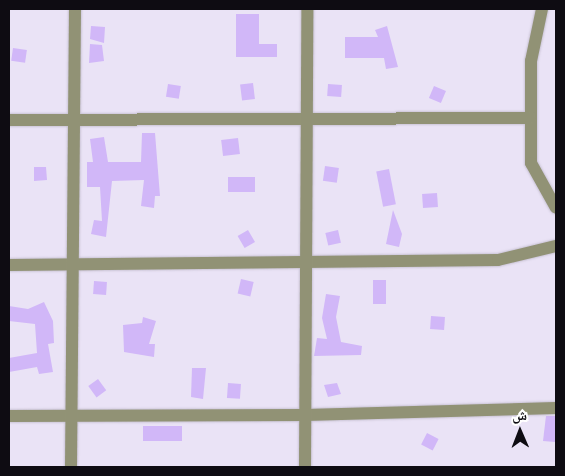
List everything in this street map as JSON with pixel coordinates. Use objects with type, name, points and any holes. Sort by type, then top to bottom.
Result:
[{"type":"street","points":[[71,467],[76,9]]},
{"type":"street","points":[[305,467],[307,9]]},
{"type":"street","points":[[542,9],[532,51],[531,163],[556,208]]},
{"type":"street","points":[[9,120],[530,118]]},
{"type":"street","points":[[9,265],[73,263],[305,264],[498,260],[556,246]]},
{"type":"street","points":[[9,416],[305,415],[556,408]]},
{"type":"building","points":[[236,14],[259,14],[259,44],[277,44],[277,57],[236,57]]},
{"type":"building","points":[[91,26],[105,27],[104,43],[90,39]]},
{"type":"building","points":[[387,26],[398,67],[386,69],[384,58],[345,58],[345,37],[378,37],[375,30]]},
{"type":"building","points":[[90,44],[102,45],[104,61],[89,63]]},
{"type":"building","points":[[13,48],[27,50],[25,63],[11,61]]},
{"type":"building","points":[[253,83],[255,99],[242,100],[240,85]]},
{"type":"building","points":[[168,84],[181,86],[179,99],[166,97]]},
{"type":"building","points":[[328,84],[342,85],[341,97],[327,96]]},
{"type":"building","points":[[434,86],[446,91],[441,103],[429,98]]},
{"type":"building","points":[[142,133],[155,133],[160,196],[155,196],[154,208],[141,206],[144,180],[112,181],[106,237],[91,234],[94,220],[102,221],[100,187],[87,187],[87,162],[93,162],[90,139],[104,137],[108,162],[141,162]]},
{"type":"building","points":[[238,138],[240,154],[223,156],[221,140]]},
{"type":"building","points":[[325,166],[339,168],[337,183],[323,181]]},
{"type":"building","points":[[34,167],[46,167],[47,180],[34,181]]},
{"type":"building","points":[[389,169],[396,204],[383,207],[376,171]]},
{"type":"building","points":[[228,177],[255,177],[255,192],[228,192]]},
{"type":"building","points":[[437,193],[438,207],[423,208],[422,194]]},
{"type":"building","points":[[393,210],[402,234],[399,247],[386,244]]},
{"type":"building","points":[[248,230],[255,242],[245,248],[238,236]]},
{"type":"building","points":[[338,230],[341,243],[328,246],[325,233]]},
{"type":"building","points":[[241,279],[254,282],[250,297],[238,294]]},
{"type":"building","points":[[373,280],[386,280],[386,304],[373,304]]},
{"type":"building","points":[[94,281],[107,282],[106,295],[93,294]]},
{"type":"building","points":[[326,294],[340,296],[336,317],[341,342],[362,346],[361,355],[314,356],[317,338],[327,339],[322,318]]},
{"type":"building","points":[[44,302],[53,321],[54,343],[48,344],[53,372],[39,374],[37,367],[9,372],[9,358],[37,353],[35,324],[9,321],[9,306],[28,309]]},
{"type":"building","points":[[431,316],[445,317],[444,330],[430,329]]},
{"type":"building","points":[[143,317],[156,321],[149,344],[155,344],[154,357],[124,352],[123,325],[142,323]]},
{"type":"building","points":[[192,368],[206,368],[203,399],[191,397]]},
{"type":"building","points":[[98,379],[106,390],[97,397],[88,386]]},
{"type":"building","points":[[228,383],[241,384],[240,399],[227,398]]},
{"type":"building","points":[[337,383],[341,394],[328,397],[324,385]]},
{"type":"building","points":[[546,416],[556,416],[555,442],[543,441]]},
{"type":"building","points":[[143,426],[182,426],[182,441],[143,441]]},
{"type":"building","points":[[427,433],[439,439],[433,450],[421,445]]}]
